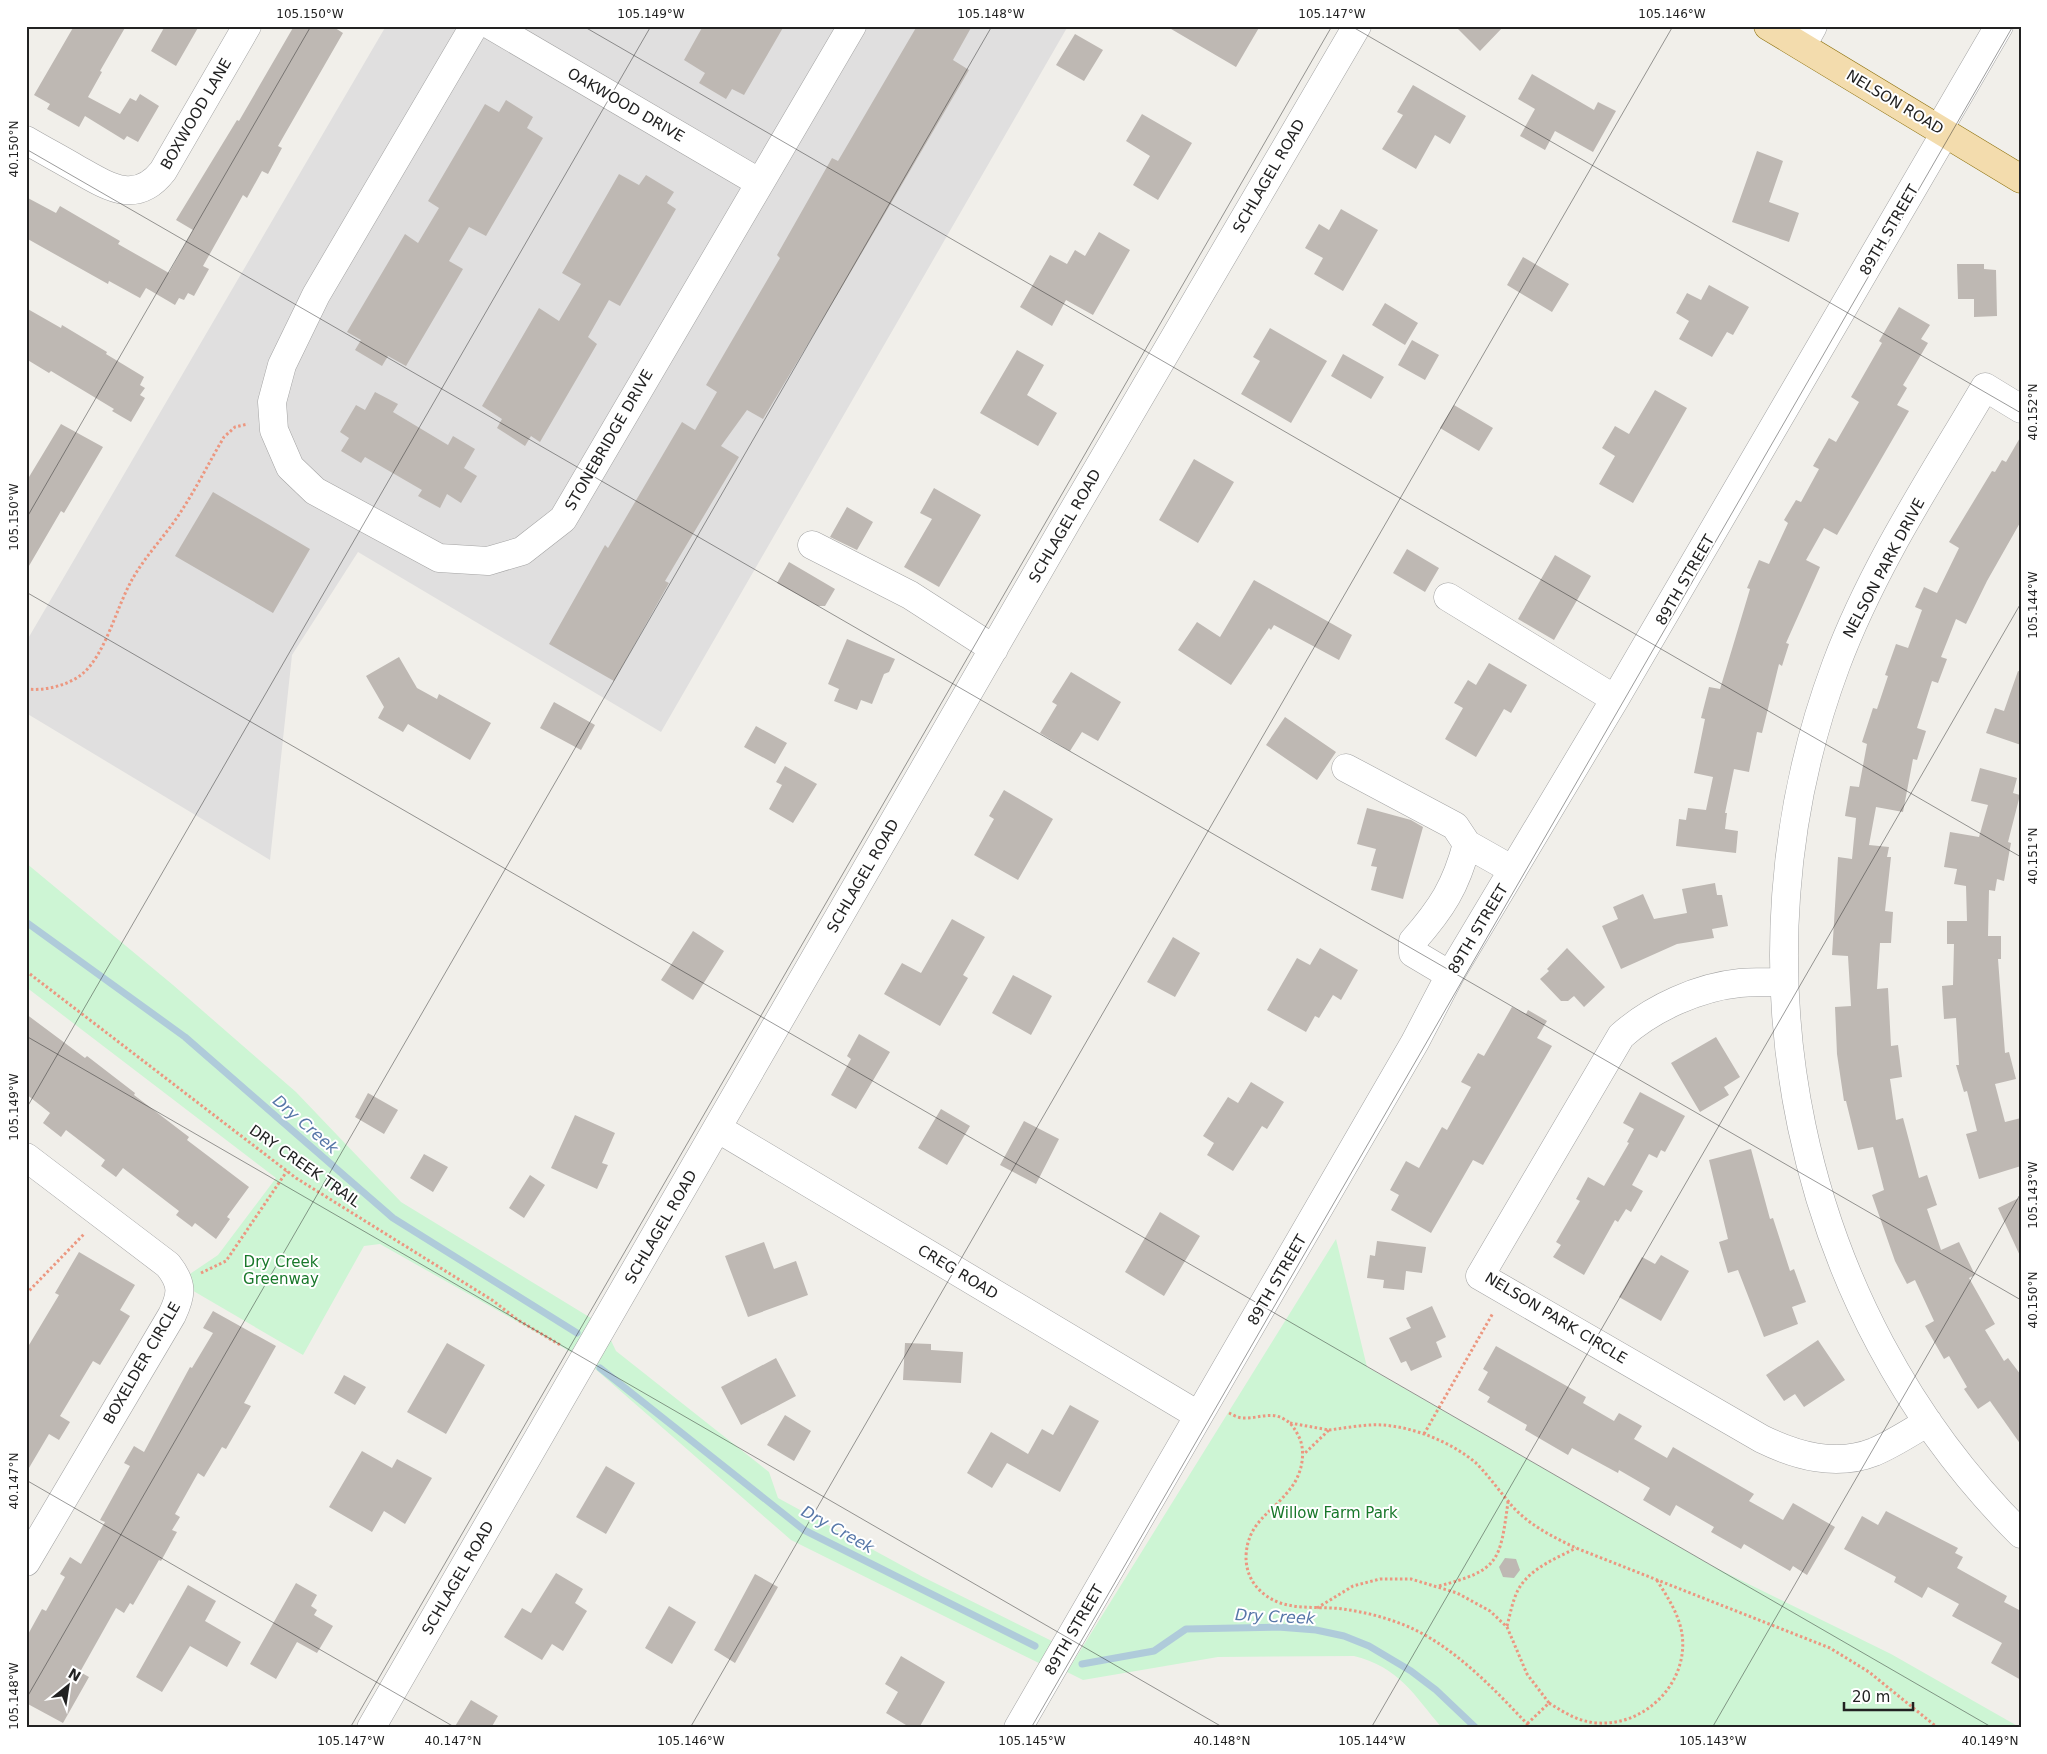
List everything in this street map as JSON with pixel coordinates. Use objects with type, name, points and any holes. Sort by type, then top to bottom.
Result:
[{"type":"main road","name":"NELSON ROAD","points":[[1768,26],[1807,36],[1942,131],[2021,179]]},
{"type":"street","name":"BOXWOOD LANE","points":[[26,140],[113,188],[128,191],[148,186],[163,171],[247,26]]},
{"type":"street","name":"STONEBRIDGE DRIVE","points":[[474,26],[316,295],[282,365],[272,402],[274,430],[290,467],[315,491],[439,558],[488,561],[522,551],[563,519],[852,26]]},
{"type":"street","name":"OAKWOOD DRIVE","points":[[492,26],[760,183]]},
{"type":"street","name":"SCHLAGEL ROAD","points":[[371,1728],[994,649],[1357,26]]},
{"type":"street","name":"89TH STREET","points":[[1018,1728],[1415,1042],[1450,975],[1615,699],[1942,131],[1999,26]]},
{"type":"street","name":"NELSON PARK DRIVE","points":[[2021,409],[1985,387],[1901,531],[1864,599],[1845,642],[1828,688],[1809,753],[1797,808],[1786,891],[1783,982],[1793,1090],[1807,1156],[1824,1215],[1846,1274],[1864,1313],[1907,1391],[1976,1485],[2021,1534]]},
{"type":"street","points":[[812,545],[910,595],[994,649]]},
{"type":"street","points":[[1448,597],[1615,699]]},
{"type":"street","points":[[1346,768],[1455,826],[1467,844],[1513,870]]},
{"type":"street","points":[[1450,975],[1413,953],[1413,941],[1438,913],[1460,871],[1467,844]]},
{"type":"street","name":"NELSON PARK CIRCLE","points":[[1783,982],[1739,984],[1698,993],[1669,1005],[1642,1020],[1621,1036],[1480,1276],[1762,1439],[1793,1453],[1830,1459],[1864,1455],[1876,1451],[1928,1422]]},
{"type":"street","name":"CREG ROAD","points":[[717,1128],[1202,1409]]},
{"type":"street","name":"BOXELDER CIRCLE","points":[[26,1157],[168,1265],[178,1282],[180,1296],[172,1315],[26,1562]]},
{"type":"path","points":[[26,690],[63,685],[81,675],[98,658],[116,610],[133,578],[176,519],[224,437],[235,426],[273,419]]},
{"type":"path","name":"DRY CREEK TRAIL","points":[[26,972],[287,1171],[427,1261],[492,1300],[518,1320],[585,1360]]},
{"type":"path","points":[[178,1282],[226,1261],[287,1171]]},
{"type":"path","points":[[26,1294],[102,1214]]},
{"type":"path","points":[[1424,1434],[1505,1290]]},
{"type":"path","points":[[1202,1409],[1241,1418],[1273,1415],[1290,1423],[1329,1430],[1382,1425],[1399,1427],[1424,1434],[1450,1446],[1470,1459],[1492,1480],[1508,1502],[1536,1526],[1576,1548],[1785,1629],[1841,1654],[1880,1680],[1938,1728]]},
{"type":"path","points":[[1290,1423],[1297,1432],[1303,1454]]},
{"type":"path","points":[[1329,1430],[1303,1454],[1293,1486],[1256,1526],[1247,1547],[1246,1563],[1248,1573],[1254,1583],[1267,1596],[1294,1608],[1344,1610],[1377,1616],[1424,1635],[1464,1663],[1531,1728]]},
{"type":"path","points":[[1438,1586],[1476,1575],[1497,1556],[1502,1542],[1508,1502]]},
{"type":"path","points":[[1507,1627],[1514,1599],[1522,1583],[1542,1566],[1576,1548]]},
{"type":"path","points":[[1316,1608],[1349,1588],[1367,1582],[1400,1578],[1438,1586],[1457,1593],[1481,1606],[1507,1627],[1527,1674],[1549,1703],[1580,1720],[1610,1723],[1642,1713],[1665,1693],[1674,1679],[1679,1666],[1683,1646],[1682,1635],[1675,1610],[1655,1578]]},
{"type":"path","points":[[1527,1724],[1549,1703]]},
{"type":"shaded area","points":[[386,26],[1068,26],[661,732],[358,552],[292,655],[270,860],[26,713],[26,642]]},
{"type":"green space","name":"Dry Creek Greenway","points":[[26,863],[173,985],[296,1092],[401,1202],[604,1326],[616,1351],[769,1472],[778,1498],[923,1577],[1064,1647],[1051,1669],[791,1540],[585,1360],[380,1244],[364,1246],[303,1355],[178,1282],[218,1255],[276,1178],[26,987]]},
{"type":"green space","name":"Willow Farm Park","points":[[1336,1239],[1367,1367],[1712,1566],[1891,1654],[2021,1728],[1442,1728],[1414,1694],[1394,1675],[1383,1667],[1354,1656],[1218,1657],[1083,1680],[1067,1672]]},
{"type":"building","points":[[74,26],[126,26],[100,71],[102,72],[88,97],[120,114],[130,98],[136,101],[140,94],[159,106],[138,142],[127,136],[124,140],[85,116],[79,127],[47,109],[50,104],[34,95]]},
{"type":"building","points":[[165,26],[199,26],[176,66],[151,51]]},
{"type":"building","points":[[294,26],[332,26],[343,33],[278,146],[282,148],[268,174],[262,171],[247,198],[243,195],[203,266],[209,269],[194,296],[188,293],[184,300],[179,298],[175,305],[146,288],[140,298],[109,281],[108,284],[26,238],[26,197],[56,213],[60,206],[120,241],[118,244],[169,273],[193,230],[176,220],[237,120],[239,121]]},
{"type":"building","points":[[703,26],[784,26],[744,95],[732,89],[726,99],[699,83],[705,73],[684,60]]},
{"type":"building","points":[[917,26],[972,26],[953,60],[969,70],[763,419],[747,410],[721,446],[739,457],[665,581],[669,583],[614,681],[549,644],[605,545],[608,548],[682,422],[695,430],[717,392],[706,385],[780,258],[777,255],[832,158],[838,161]]},
{"type":"building","points":[[1166,26],[1260,26],[1236,67]]},
{"type":"building","points":[[1455,26],[1504,26],[1480,51]]},
{"type":"building","points":[[1075,34],[1103,50],[1084,81],[1056,65]]},
{"type":"building","points":[[1532,74],[1594,110],[1598,102],[1616,111],[1593,152],[1555,131],[1545,150],[1520,136],[1535,109],[1518,99]]},
{"type":"building","points":[[1413,85],[1466,116],[1450,144],[1435,135],[1416,169],[1382,149],[1403,115],[1397,112]]},
{"type":"building","points":[[506,100],[533,117],[527,128],[543,138],[486,236],[469,227],[449,261],[463,269],[406,366],[388,356],[382,366],[355,350],[361,340],[347,332],[405,234],[418,243],[439,208],[428,201],[485,104],[499,112]]},
{"type":"building","points":[[1142,114],[1192,143],[1158,200],[1133,185],[1150,156],[1126,141]]},
{"type":"building","points":[[1757,151],[1783,161],[1769,202],[1799,213],[1789,242],[1732,222]]},
{"type":"building","points":[[619,174],[639,185],[646,175],[674,192],[667,203],[676,209],[620,306],[609,300],[588,337],[597,344],[540,442],[531,436],[525,446],[497,428],[502,419],[482,406],[539,308],[559,321],[581,284],[562,273]]},
{"type":"building","points":[[1341,209],[1378,230],[1343,291],[1314,274],[1323,258],[1305,248],[1319,224],[1329,230]]},
{"type":"building","points":[[1099,232],[1130,250],[1093,315],[1066,300],[1052,326],[1020,307],[1050,255],[1067,264],[1075,250],[1085,256]]},
{"type":"building","points":[[1523,257],[1569,284],[1552,312],[1507,285]]},
{"type":"building","points":[[1957,264],[1984,264],[1984,269],[1996,270],[1997,316],[1974,317],[1974,299],[1958,299]]},
{"type":"building","points":[[1709,285],[1749,307],[1733,335],[1727,332],[1712,357],[1679,339],[1689,321],[1676,313],[1687,293],[1701,300]]},
{"type":"building","points":[[1385,303],[1418,323],[1405,345],[1372,325]]},
{"type":"building","points":[[1899,307],[1930,325],[1921,339],[1928,343],[1903,385],[1907,388],[1897,405],[1909,411],[1837,535],[1824,528],[1806,560],[1820,567],[1786,643],[1789,644],[1782,666],[1779,664],[1762,733],[1757,732],[1749,772],[1734,769],[1725,813],[1727,813],[1725,829],[1738,831],[1736,853],[1676,846],[1679,819],[1686,820],[1688,808],[1706,810],[1713,777],[1694,773],[1705,719],[1701,718],[1709,687],[1720,689],[1750,589],[1747,588],[1759,560],[1769,564],[1788,523],[1784,520],[1796,500],[1801,502],[1819,469],[1813,466],[1829,438],[1836,442],[1859,402],[1851,397],[1882,343],[1879,341]]},
{"type":"building","points":[[26,308],[61,328],[62,325],[144,377],[140,385],[145,388],[140,395],[145,398],[131,422],[112,411],[114,409],[51,371],[49,373],[26,359]]},
{"type":"building","points":[[1270,328],[1327,361],[1291,423],[1241,394],[1260,361],[1253,357]]},
{"type":"building","points":[[1412,340],[1439,355],[1425,380],[1398,365]]},
{"type":"building","points":[[1017,350],[1044,365],[1027,395],[1057,413],[1038,446],[980,413]]},
{"type":"building","points":[[1343,354],[1384,377],[1371,399],[1331,376]]},
{"type":"building","points":[[1655,390],[1687,408],[1633,503],[1599,484],[1615,456],[1602,448],[1615,426],[1629,434]]},
{"type":"building","points":[[375,392],[398,404],[393,412],[448,445],[453,436],[475,449],[464,468],[477,476],[461,503],[447,494],[440,508],[418,496],[422,490],[365,457],[361,463],[341,451],[349,438],[340,432],[356,405],[365,410]]},
{"type":"building","points":[[1454,405],[1493,428],[1479,451],[1440,428]]},
{"type":"building","points":[[61,424],[103,447],[64,513],[61,511],[26,571],[26,482]]},
{"type":"building","points":[[2021,436],[2021,521],[1987,581],[1966,624],[1956,619],[1941,657],[1947,659],[1938,683],[1932,681],[1917,728],[1926,731],[1917,760],[1913,759],[1903,812],[1876,807],[1869,845],[1889,847],[1887,857],[1891,857],[1885,911],[1893,912],[1891,943],[1880,943],[1877,989],[1888,988],[1891,1046],[1898,1045],[1902,1077],[1890,1079],[1896,1120],[1903,1118],[1919,1178],[1927,1175],[1937,1205],[1927,1209],[1941,1250],[1959,1242],[1975,1275],[1969,1278],[1995,1324],[1985,1330],[2004,1361],[2008,1358],[2021,1375],[2021,1445],[1990,1401],[1978,1409],[1964,1389],[1967,1387],[1949,1356],[1944,1359],[1925,1326],[1934,1321],[1915,1280],[1907,1284],[1895,1261],[1872,1195],[1884,1190],[1873,1147],[1858,1150],[1846,1101],[1844,1101],[1837,1054],[1835,1007],[1851,1006],[1848,956],[1832,955],[1838,857],[1852,859],[1856,818],[1845,816],[1850,786],[1859,787],[1867,744],[1862,742],[1873,708],[1877,709],[1888,676],[1885,675],[1896,644],[1908,648],[1922,610],[1915,607],[1924,587],[1937,593],[1959,548],[1949,542],[1992,471],[1995,472],[2002,460],[2006,462]]},
{"type":"building","points":[[1194,459],[1234,482],[1198,543],[1159,520]]},
{"type":"building","points":[[934,488],[981,515],[939,587],[904,567],[932,519],[920,513]]},
{"type":"building","points":[[213,492],[310,549],[273,613],[175,556]]},
{"type":"building","points":[[847,507],[873,522],[857,550],[830,537]]},
{"type":"building","points":[[1407,549],[1439,568],[1425,592],[1393,573]]},
{"type":"building","points":[[1555,555],[1591,576],[1554,640],[1518,619]]},
{"type":"building","points":[[789,562],[835,589],[825,606],[818,606],[777,583]]},
{"type":"building","points":[[1254,580],[1352,635],[1339,660],[1274,625],[1271,630],[1269,628],[1231,685],[1178,650],[1197,622],[1220,637]]},
{"type":"building","points":[[847,639],[895,659],[889,672],[884,674],[872,704],[861,700],[857,710],[834,701],[839,689],[828,684]]},
{"type":"building","points":[[399,657],[417,688],[437,699],[439,694],[491,723],[470,760],[408,724],[403,732],[378,718],[384,707],[366,676]]},
{"type":"building","points":[[1489,663],[1527,685],[1511,713],[1504,709],[1476,757],[1445,739],[1463,708],[1454,703],[1468,680],[1476,685]]},
{"type":"building","points":[[2018,671],[2021,672],[2021,745],[1986,733],[1995,708],[2004,711]]},
{"type":"building","points":[[1071,672],[1121,702],[1098,741],[1082,732],[1070,751],[1040,733],[1057,705],[1052,702]]},
{"type":"building","points":[[554,702],[595,725],[581,750],[540,728]]},
{"type":"building","points":[[1285,717],[1336,752],[1317,780],[1266,745]]},
{"type":"building","points":[[756,726],[787,743],[775,764],[744,747]]},
{"type":"building","points":[[785,766],[817,784],[793,823],[769,809],[782,785],[776,782]]},
{"type":"building","points":[[1980,768],[2017,778],[2013,793],[2020,795],[2008,842],[2011,843],[2004,881],[1997,879],[1995,891],[1989,890],[1988,936],[2001,936],[2001,959],[1998,959],[2005,1053],[2009,1052],[2016,1079],[1995,1084],[2005,1122],[2021,1118],[2021,1166],[1979,1179],[1966,1134],[1977,1131],[1967,1091],[1964,1092],[1956,1065],[1959,1065],[1956,1018],[1944,1019],[1942,986],[1953,985],[1954,944],[1947,944],[1947,921],[1967,921],[1966,886],[1954,884],[1957,869],[1944,867],[1950,832],[1979,837],[1988,805],[1971,801]]},
{"type":"building","points":[[1004,790],[1053,819],[1018,880],[974,855],[994,819],[989,816]]},
{"type":"building","points":[[1367,808],[1411,820],[1423,827],[1403,899],[1371,890],[1377,867],[1371,866],[1376,849],[1357,844]]},
{"type":"building","points":[[1715,883],[1717,895],[1722,895],[1728,926],[1712,929],[1714,938],[1677,944],[1621,969],[1602,926],[1618,919],[1613,907],[1643,894],[1654,919],[1687,913],[1682,889]]},
{"type":"building","points":[[952,919],[985,937],[963,975],[968,978],[940,1026],[884,994],[902,963],[921,973]]},
{"type":"building","points":[[693,931],[724,951],[693,1000],[661,980]]},
{"type":"building","points":[[1173,937],[1200,953],[1175,997],[1147,982]]},
{"type":"building","points":[[1320,948],[1358,970],[1341,1000],[1333,995],[1319,1018],[1315,1016],[1306,1032],[1267,1010],[1297,958],[1310,965]]},
{"type":"building","points":[[1567,948],[1605,987],[1584,1007],[1574,996],[1568,1001],[1561,1001],[1540,979],[1549,971],[1547,969]]},
{"type":"building","points":[[1013,975],[1052,996],[1031,1035],[992,1013]]},
{"type":"building","points":[[1512,1007],[1526,1014],[1528,1010],[1547,1021],[1537,1038],[1552,1046],[1483,1165],[1473,1160],[1431,1233],[1391,1210],[1399,1195],[1390,1190],[1406,1161],[1419,1168],[1442,1127],[1447,1130],[1471,1087],[1461,1082],[1478,1053],[1484,1056]]},
{"type":"building","points":[[26,1014],[85,1058],[87,1056],[135,1093],[134,1095],[189,1137],[187,1140],[249,1187],[227,1217],[230,1219],[216,1239],[195,1223],[192,1227],[176,1215],[179,1211],[123,1168],[116,1177],[101,1166],[105,1160],[66,1130],[61,1137],[43,1123],[50,1113],[26,1094]]},
{"type":"building","points":[[859,1034],[890,1052],[856,1109],[831,1095],[851,1059],[847,1056]]},
{"type":"building","points":[[1716,1037],[1740,1077],[1724,1087],[1729,1095],[1700,1112],[1671,1063]]},
{"type":"building","points":[[1251,1082],[1284,1102],[1267,1129],[1262,1126],[1233,1171],[1207,1155],[1214,1143],[1203,1136],[1228,1097],[1238,1103]]},
{"type":"building","points":[[1640,1092],[1685,1116],[1665,1152],[1661,1150],[1657,1158],[1649,1154],[1632,1185],[1643,1191],[1631,1212],[1626,1209],[1618,1222],[1615,1220],[1584,1275],[1553,1257],[1561,1245],[1556,1242],[1580,1201],[1576,1199],[1588,1177],[1604,1186],[1629,1143],[1627,1142],[1634,1129],[1623,1123]]},
{"type":"building","points":[[368,1093],[398,1110],[384,1134],[355,1117]]},
{"type":"building","points":[[941,1109],[970,1126],[947,1165],[918,1148]]},
{"type":"building","points":[[575,1115],[615,1133],[602,1163],[608,1165],[597,1189],[551,1168]]},
{"type":"building","points":[[1024,1121],[1059,1139],[1036,1184],[1000,1165]]},
{"type":"building","points":[[1751,1149],[1770,1219],[1773,1218],[1790,1271],[1794,1269],[1806,1302],[1792,1307],[1798,1324],[1764,1337],[1738,1270],[1728,1273],[1719,1242],[1728,1239],[1709,1160]]},
{"type":"building","points":[[424,1154],[448,1167],[433,1192],[410,1178]]},
{"type":"building","points":[[530,1175],[545,1185],[524,1218],[509,1208]]},
{"type":"building","points":[[2021,1197],[2021,1258],[1998,1208]]},
{"type":"building","points":[[1160,1212],[1200,1236],[1164,1296],[1125,1272]]},
{"type":"building","points":[[1377,1241],[1426,1247],[1422,1273],[1406,1271],[1404,1290],[1383,1288],[1384,1280],[1367,1278],[1370,1255],[1375,1256]]},
{"type":"building","points":[[764,1242],[774,1269],[796,1261],[808,1295],[748,1317],[725,1256]]},
{"type":"building","points":[[79,1252],[135,1285],[120,1310],[130,1316],[100,1365],[93,1361],[60,1416],[70,1422],[59,1440],[49,1434],[26,1473],[26,1350],[59,1295],[55,1293]]},
{"type":"building","points":[[1661,1255],[1689,1271],[1661,1321],[1619,1297],[1642,1257],[1655,1264]]},
{"type":"building","points":[[1432,1306],[1446,1337],[1436,1342],[1442,1357],[1411,1371],[1406,1361],[1401,1363],[1389,1338],[1411,1328],[1406,1318]]},
{"type":"building","points":[[213,1311],[276,1346],[244,1403],[251,1406],[226,1449],[222,1447],[204,1477],[198,1473],[175,1514],[180,1517],[172,1530],[177,1532],[161,1561],[159,1560],[133,1605],[130,1603],[124,1613],[116,1608],[80,1672],[89,1677],[63,1723],[26,1703],[26,1638],[42,1609],[46,1611],[65,1577],[60,1574],[70,1557],[81,1564],[105,1522],[100,1520],[130,1466],[124,1463],[134,1446],[144,1452],[190,1367],[192,1368],[213,1333],[203,1328]]},
{"type":"building","points":[[1818,1340],[1845,1380],[1804,1407],[1795,1394],[1784,1401],[1766,1375]]},
{"type":"building","points":[[447,1343],[485,1365],[446,1434],[407,1412]]},
{"type":"building","points":[[905,1343],[931,1344],[931,1350],[963,1352],[961,1383],[903,1380]]},
{"type":"building","points":[[1496,1346],[1586,1397],[1583,1403],[1614,1421],[1619,1413],[1642,1426],[1634,1439],[1667,1458],[1673,1447],[1754,1494],[1749,1501],[1783,1520],[1793,1503],[1835,1527],[1807,1575],[1793,1566],[1790,1571],[1744,1544],[1741,1549],[1711,1532],[1714,1527],[1676,1505],[1670,1516],[1643,1500],[1650,1488],[1619,1470],[1618,1473],[1572,1448],[1568,1455],[1525,1430],[1527,1425],[1487,1402],[1490,1397],[1478,1390],[1488,1372],[1483,1369]]},
{"type":"building","points":[[776,1358],[796,1396],[741,1425],[721,1387]]},
{"type":"building","points":[[344,1375],[366,1387],[355,1405],[334,1393]]},
{"type":"building","points":[[1070,1405],[1099,1421],[1060,1492],[1007,1463],[992,1488],[967,1473],[991,1432],[1028,1454],[1042,1429],[1053,1435]]},
{"type":"building","points":[[785,1415],[811,1431],[794,1461],[767,1445]]},
{"type":"building","points":[[362,1451],[392,1468],[397,1459],[432,1478],[405,1524],[384,1511],[372,1532],[329,1507]]},
{"type":"building","points":[[606,1466],[635,1483],[606,1534],[576,1517]]},
{"type":"building","points":[[1886,1511],[1958,1548],[1955,1553],[1963,1557],[1957,1568],[2007,1596],[2004,1602],[2021,1611],[2021,1680],[1991,1663],[2002,1643],[1952,1616],[1959,1604],[1928,1587],[1922,1598],[1894,1582],[1896,1577],[1844,1549],[1862,1516],[1878,1525]]},
{"type":"building","points":[[1505,1558],[1516,1559],[1520,1570],[1514,1578],[1503,1577],[1499,1567]]},
{"type":"building","points":[[556,1573],[583,1589],[575,1603],[587,1611],[563,1651],[552,1644],[542,1660],[504,1637],[522,1608],[531,1613]]},
{"type":"building","points":[[755,1574],[778,1587],[735,1663],[714,1650]]},
{"type":"building","points":[[296,1583],[317,1595],[311,1606],[317,1610],[314,1615],[333,1626],[317,1653],[297,1642],[276,1679],[250,1664]]},
{"type":"building","points":[[188,1585],[216,1601],[205,1621],[241,1642],[227,1667],[190,1646],[162,1692],[136,1677]]},
{"type":"building","points":[[669,1606],[696,1622],[672,1664],[645,1648]]},
{"type":"building","points":[[901,1656],[945,1682],[919,1728],[911,1728],[886,1713],[898,1692],[885,1684]]},
{"type":"building","points":[[471,1700],[498,1716],[491,1728],[454,1728]]},
{"type":"waterway","name":"Dry Creek","points":[[26,922],[185,1037],[393,1218],[577,1333]]},
{"type":"waterway","name":"Dry Creek","points":[[600,1368],[804,1530],[1035,1646]]},
{"type":"waterway","name":"Dry Creek","points":[[1082,1664],[1154,1651],[1186,1629],[1278,1627],[1316,1630],[1344,1636],[1369,1646],[1411,1671],[1436,1690],[1476,1728]]}]
